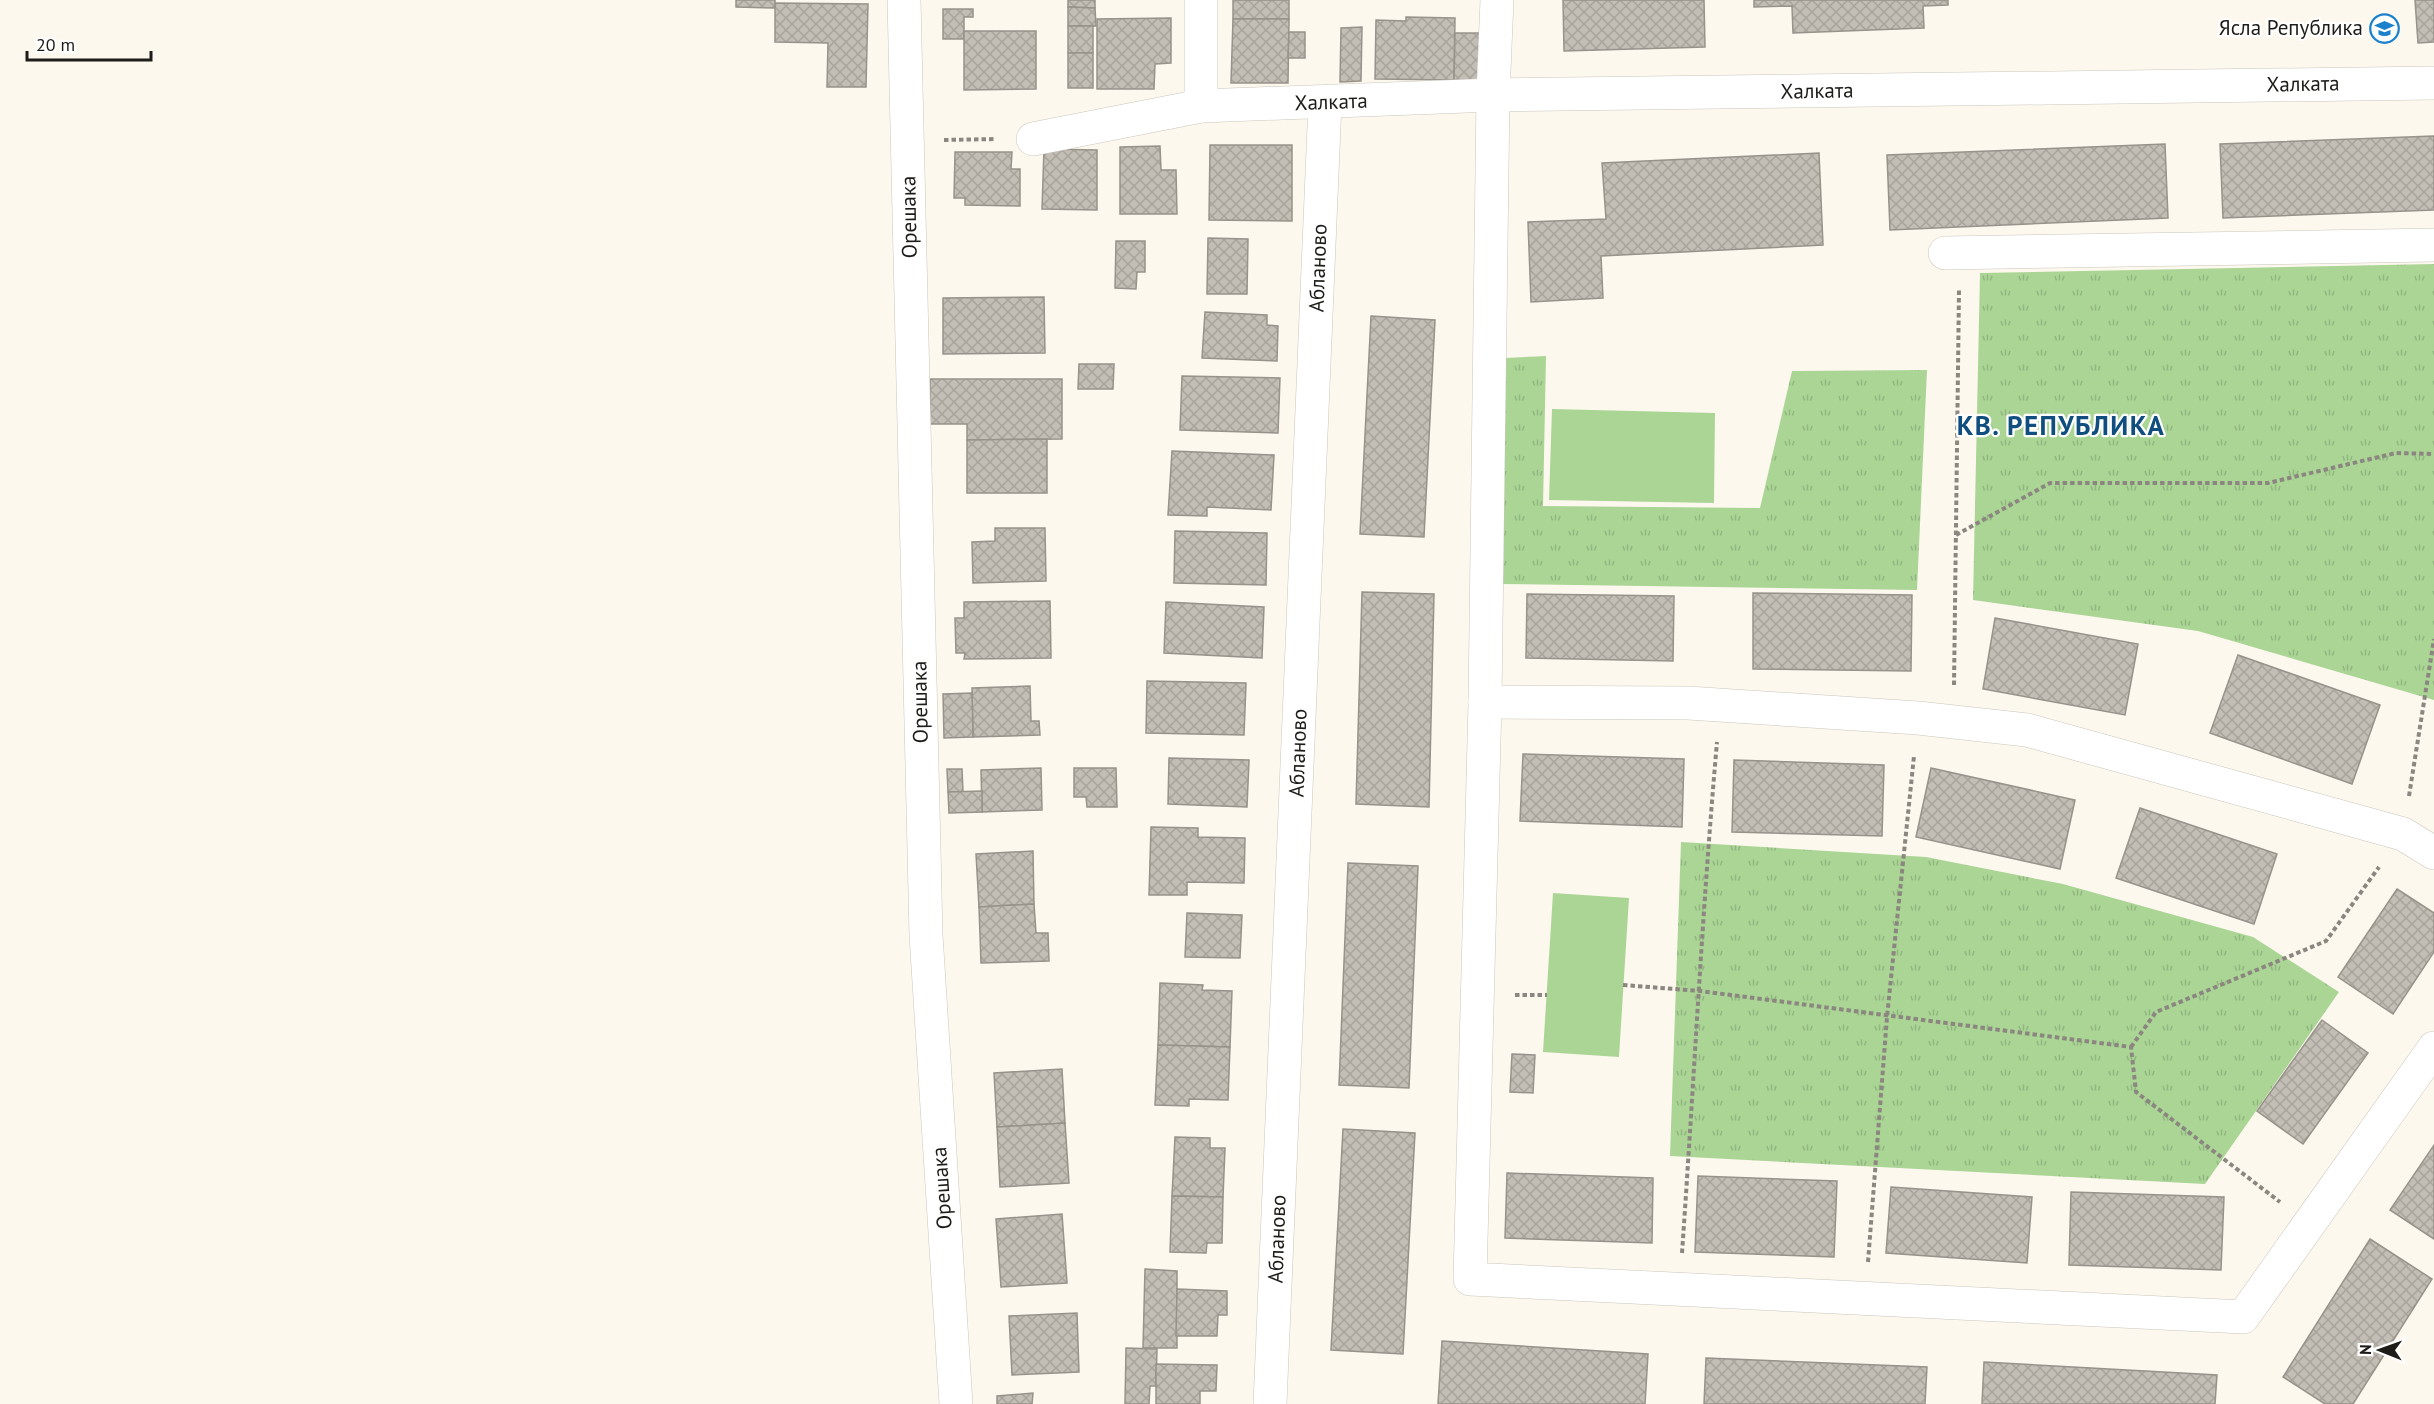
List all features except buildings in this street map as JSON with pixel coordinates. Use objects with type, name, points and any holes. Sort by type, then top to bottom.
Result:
[{"type":"street","name":"Орешака","points":[[903,0],[926,935],[956,1404]]},
{"type":"street","points":[[1201,0],[1201,106]]},
{"type":"street","points":[[1497,0],[1493,95],[1485,702],[1470,1279],[2243,1317],[2434,1048]]},
{"type":"street","name":"Халката","points":[[1033,139],[1201,106],[1493,95],[2434,83]]},
{"type":"street","name":"Абланово","points":[[1270,1404],[1325,102]]},
{"type":"street","points":[[1953,253],[2434,245]]},
{"type":"street","points":[[1485,702],[1720,705],[1918,718],[2027,730],[2403,834],[2434,853]]},
{"type":"path","points":[[907,140],[1033,139]]},
{"type":"path","points":[[1953,253],[1956,535],[1954,722]]},
{"type":"path","points":[[1956,535],[2050,483],[2268,483],[2396,453],[2434,454]]},
{"type":"path","points":[[2309,1224],[2136,1092],[2131,1047],[2156,1012],[2326,941],[2403,834],[2434,639]]},
{"type":"path","points":[[1679,1289],[1700,991],[1704,888],[1720,705]]},
{"type":"path","points":[[1865,1299],[1887,1017],[1918,718]]},
{"type":"path","points":[[1623,985],[1700,991],[2131,1047]]},
{"type":"green space","points":[[2434,264],[2434,700],[2198,631],[1973,600],[1980,273]]},
{"type":"green space","points":[[1546,356],[1543,506],[1760,508],[1792,371],[1927,370],[1917,590],[1500,584],[1505,358]]},
{"type":"green space","points":[[1552,409],[1715,413],[1714,503],[1549,500]]},
{"type":"green space","points":[[1681,842],[1926,857],[2063,884],[2253,937],[2339,992],[2205,1184],[1670,1156]]},
{"type":"green space","points":[[1553,893],[1629,898],[1619,1057],[1543,1052]]},
{"type":"place","name":"Ясла Република","points":[[2384,28]]},
{"type":"district","name":"КВ. РЕПУБЛИКА","points":[[2061,426]]}]
